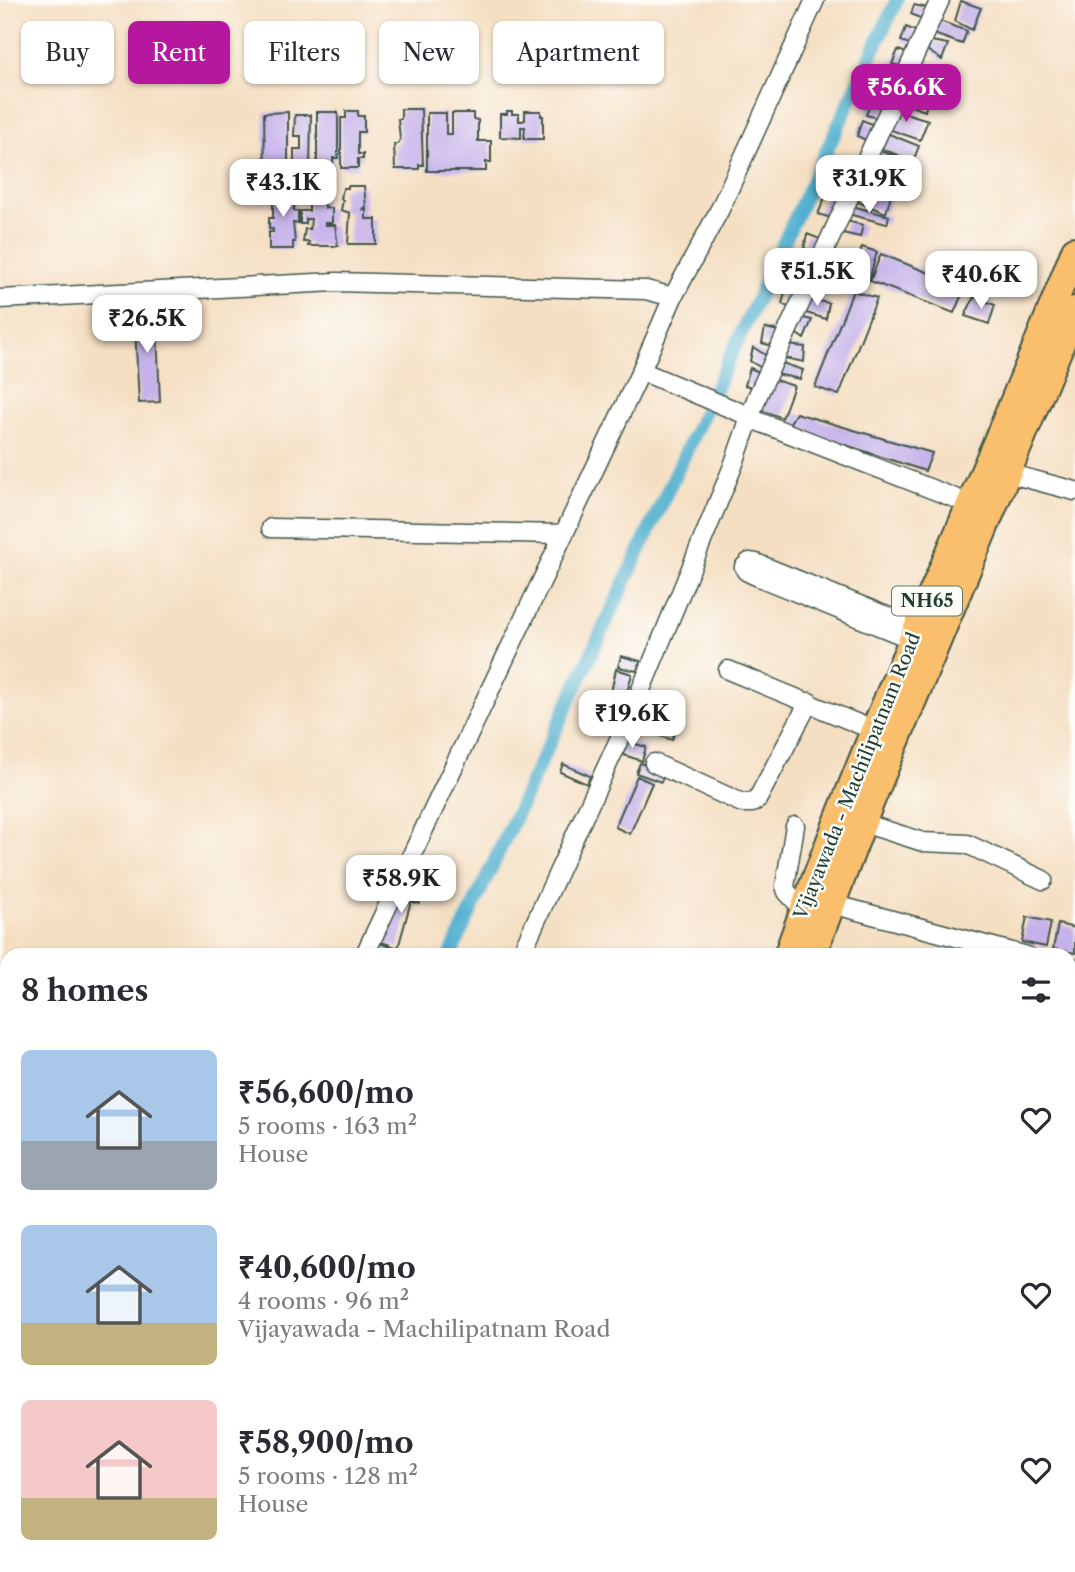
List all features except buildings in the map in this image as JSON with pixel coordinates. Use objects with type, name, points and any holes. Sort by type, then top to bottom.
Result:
[{"type":"highway","name":"Vijayawada - Machilipatnam Road","points":[[790,948],[873,730],[1075,250]]},
{"type":"highway","name":"Vijayawada - Machilipatnam Road","points":[[815,948],[863,823],[1075,310]]},
{"type":"street","points":[[368,948],[564,534],[649,374],[673,297],[720,209],[815,0]]},
{"type":"street","points":[[524,948],[632,709],[713,517],[746,416],[940,0]]},
{"type":"street","points":[[0,299],[336,282],[646,290],[673,297]]},
{"type":"street","points":[[649,374],[746,416],[970,504]]},
{"type":"street","points":[[1007,473],[1075,491]]},
{"type":"street","points":[[271,528],[564,534]]},
{"type":"street","points":[[749,562],[759,564],[914,633],[749,572],[744,566],[749,562]]},
{"type":"street","points":[[728,670],[873,730]]},
{"type":"street","points":[[654,763],[742,803],[752,803],[757,800],[809,702]]},
{"type":"street","points":[[863,823],[923,842],[967,844],[1043,880]]},
{"type":"street","points":[[795,826],[785,886],[787,892],[803,909]]},
{"type":"street","points":[[832,904],[997,948]]},
{"type":"waterway","points":[[454,948],[897,0]]}]
